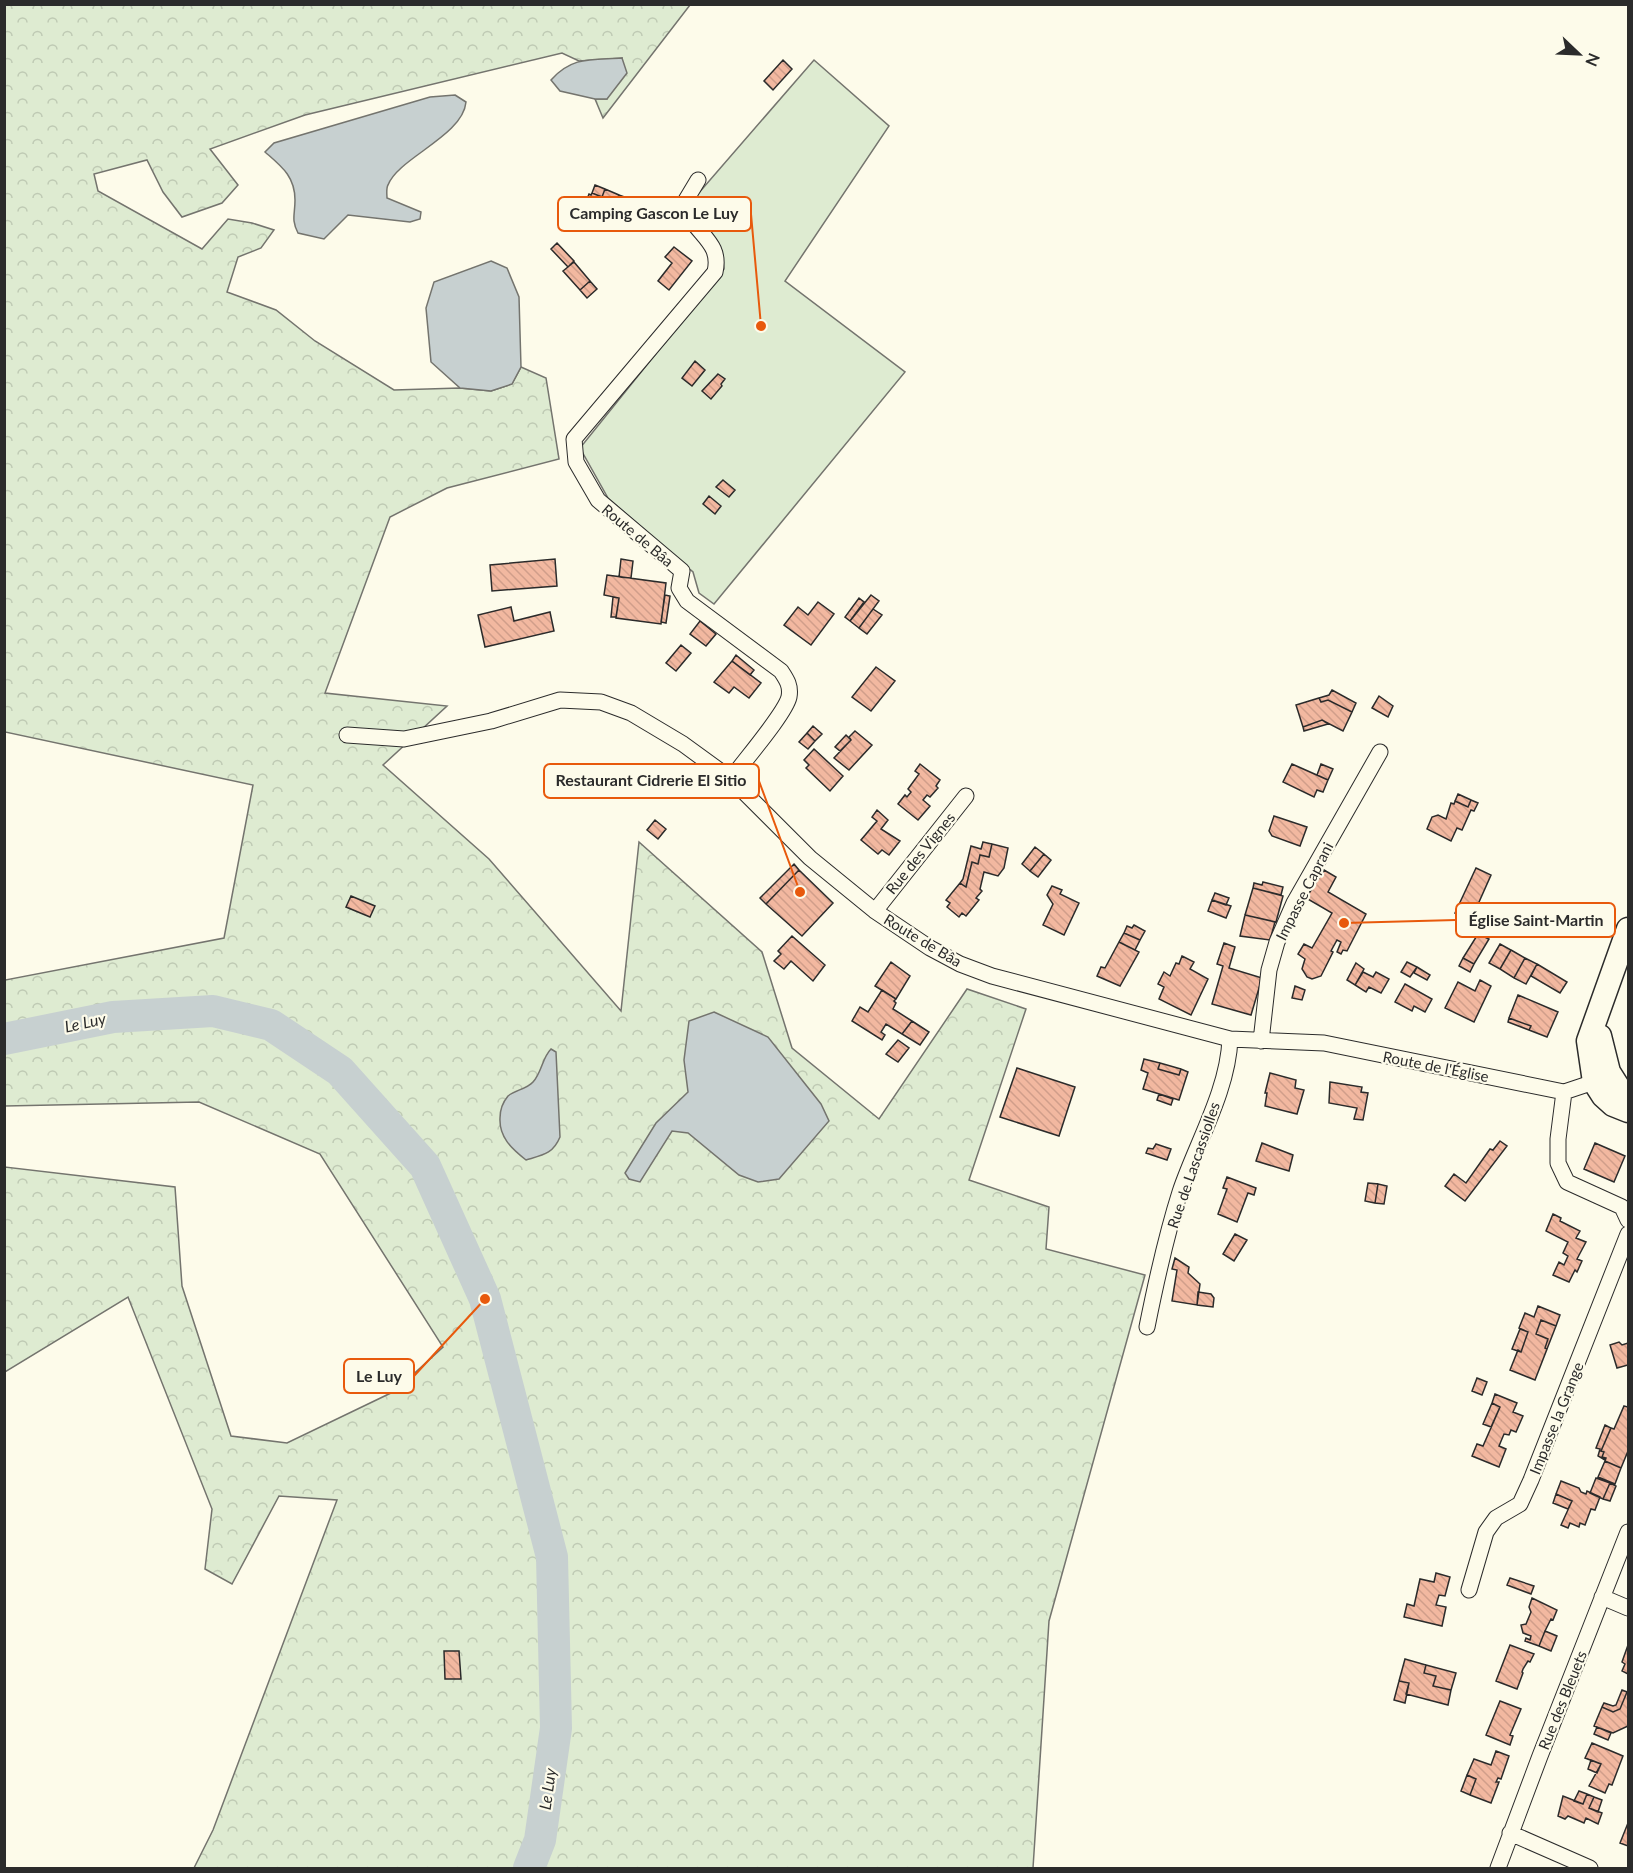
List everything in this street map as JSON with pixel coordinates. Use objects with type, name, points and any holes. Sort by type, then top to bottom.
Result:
[{"type":"street","name":"Route de Bâa","points":[[698,180],[686,200],[689,216],[715,250],[718,259],[715,272],[574,439],[576,462],[598,500],[682,571],[679,588],[687,601],[781,671],[790,685],[789,699],[781,712],[731,779]]},
{"type":"street","name":"Route de Bâa","points":[[347,735],[404,739],[491,721],[560,700],[601,702],[639,718],[683,744],[731,779],[810,858],[875,911],[930,948],[960,964],[992,976],[1230,1039]]},
{"type":"street","name":"Impasse Caprani","points":[[1261,1041],[1269,970],[1277,942],[1294,903],[1380,752]]},
{"type":"street","name":"Rue des Vignes","points":[[875,911],[966,796]]},
{"type":"street","points":[[1629,929],[1599,1014],[1603,1096],[1613,1105],[1629,1111]]},
{"type":"street","name":"Route de l'Église","points":[[1230,1039],[1324,1043],[1564,1092],[1601,1077]]},
{"type":"street","name":"Rue de Lascassiolles","points":[[1147,1326],[1180,1192],[1223,1079],[1230,1039]]},
{"type":"street","points":[[1601,1077],[1629,1102]]},
{"type":"street","points":[[1564,1092],[1558,1139],[1558,1163],[1567,1182],[1622,1207],[1629,1220]]},
{"type":"street","name":"Impasse la Grange","points":[[1469,1590],[1486,1532],[1496,1518],[1520,1504],[1531,1480],[1629,1234]]},
{"type":"street","name":"Rue des Bleuets","points":[[1498,1869],[1510,1833],[1629,1532]]},
{"type":"street","points":[[1602,1597],[1629,1608]]},
{"type":"street","points":[[1510,1833],[1590,1869]]},
{"type":"green space","points":[[5,5],[690,5],[603,118],[595,99],[607,99],[622,58],[579,61],[562,53],[305,115],[210,149],[238,185],[222,203],[182,217],[163,192],[147,160],[94,174],[98,191],[202,249],[228,219],[274,230],[261,248],[238,257],[227,292],[276,310],[315,341],[394,390],[460,388],[491,391],[512,384],[521,367],[546,378],[559,459],[447,488],[390,517],[325,693],[447,706],[383,765],[489,859],[621,1011],[639,842],[762,952],[792,1048],[879,1119],[967,989],[1026,1009],[969,1180],[1049,1207],[1046,1249],[1145,1275],[1049,1621],[1033,1868],[194,1868],[213,1830],[337,1500],[279,1496],[232,1584],[205,1569],[212,1509],[128,1297],[5,1372],[5,1167],[175,1187],[182,1286],[231,1436],[287,1443],[395,1391],[443,1347],[320,1154],[199,1102],[5,1106],[5,980],[224,938],[253,785],[5,732]]},
{"type":"green space","points":[[814,60],[889,126],[785,281],[905,372],[714,604],[699,593],[693,572],[608,498],[580,448],[724,269],[722,251],[698,217],[697,195]]},
{"type":"shaded area","points":[[622,58],[627,73],[607,99],[595,99],[560,91],[551,80],[559,72],[575,63]]},
{"type":"shaded area","points":[[455,95],[466,102],[454,126],[404,165],[387,186],[387,198],[421,212],[420,219],[410,222],[348,215],[324,239],[298,233],[294,220],[293,184],[286,172],[265,152],[274,143],[430,97]]},
{"type":"shaded area","points":[[491,261],[507,268],[519,297],[521,367],[512,384],[491,391],[460,388],[431,362],[426,308],[434,282]]},
{"type":"shaded area","points":[[714,1012],[768,1037],[821,1104],[829,1121],[779,1179],[758,1182],[739,1175],[688,1133],[672,1131],[640,1182],[629,1179],[625,1173],[656,1123],[688,1092],[684,1060],[689,1021]]},
{"type":"shaded area","points":[[551,1049],[556,1052],[560,1137],[551,1150],[526,1160],[504,1136],[500,1125],[503,1103],[508,1096],[533,1082]]},
{"type":"building","points":[[783,60],[792,69],[773,90],[764,81]]},
{"type":"building","points":[[595,185],[605,189],[602,197],[592,193]]},
{"type":"building","points":[[605,189],[619,195],[615,205],[608,203],[598,226],[580,218],[589,194],[602,197]]},
{"type":"building","points":[[619,195],[627,198],[622,208],[615,205]]},
{"type":"building","points":[[557,243],[574,261],[568,267],[551,249]]},
{"type":"building","points":[[674,247],[692,261],[669,290],[658,281],[672,263],[665,257]]},
{"type":"building","points":[[574,262],[590,281],[580,290],[563,271]]},
{"type":"building","points":[[590,281],[597,289],[587,298],[580,290]]},
{"type":"building","points":[[695,361],[705,370],[692,386],[682,378]]},
{"type":"building","points":[[718,374],[725,379],[711,399],[702,391]]},
{"type":"building","points":[[723,480],[735,490],[729,497],[716,487]]},
{"type":"building","points":[[709,496],[721,506],[715,514],[703,504]]},
{"type":"building","points":[[555,559],[557,586],[492,591],[490,565]]},
{"type":"building","points":[[621,559],[633,561],[631,578],[619,577]]},
{"type":"building","points":[[607,575],[666,583],[661,624],[616,618],[619,598],[604,595]]},
{"type":"building","points":[[665,595],[670,596],[666,623],[661,622]]},
{"type":"building","points":[[871,595],[879,601],[859,628],[850,621]]},
{"type":"building","points":[[613,597],[619,598],[616,617],[611,617]]},
{"type":"building","points":[[859,598],[864,602],[850,621],[845,617]]},
{"type":"building","points":[[818,602],[834,614],[811,645],[784,625],[798,607],[808,615]]},
{"type":"building","points":[[511,607],[514,621],[550,612],[554,631],[485,647],[478,615]]},
{"type":"building","points":[[873,609],[882,615],[867,634],[859,628]]},
{"type":"building","points":[[700,621],[716,634],[706,646],[690,634]]},
{"type":"building","points":[[681,645],[691,653],[676,671],[666,663]]},
{"type":"building","points":[[736,655],[754,670],[750,675],[732,661]]},
{"type":"building","points":[[732,661],[761,683],[749,698],[734,687],[729,693],[714,682]]},
{"type":"building","points":[[876,667],[895,681],[871,711],[852,697]]},
{"type":"building","points":[[1332,690],[1356,703],[1352,712],[1328,700],[1321,702],[1319,698],[1329,695]]},
{"type":"building","points":[[1379,696],[1393,706],[1388,717],[1372,708]]},
{"type":"building","points":[[1319,698],[1321,702],[1328,700],[1352,712],[1343,731],[1322,720],[1303,727],[1296,705]]},
{"type":"building","points":[[1322,720],[1328,724],[1304,731],[1303,727]]},
{"type":"building","points":[[813,726],[822,734],[815,741],[807,733]]},
{"type":"building","points":[[855,731],[872,745],[849,770],[834,758],[851,740],[849,737]]},
{"type":"building","points":[[807,733],[815,741],[808,749],[799,742]]},
{"type":"building","points":[[846,735],[851,740],[840,751],[835,747]]},
{"type":"building","points":[[814,749],[843,776],[830,791],[806,768],[809,765],[804,760]]},
{"type":"building","points":[[920,764],[940,780],[936,786],[938,788],[930,797],[927,795],[923,800],[930,806],[918,820],[898,804],[905,795],[907,797],[911,792],[908,789],[919,774],[915,771]]},
{"type":"building","points":[[1292,764],[1328,780],[1323,792],[1317,790],[1314,797],[1283,782]]},
{"type":"building","points":[[1321,764],[1333,769],[1328,780],[1317,775]]},
{"type":"building","points":[[1458,794],[1471,800],[1468,807],[1455,801]]},
{"type":"building","points":[[1471,800],[1478,803],[1474,811],[1471,810],[1462,830],[1457,828],[1451,841],[1427,829],[1432,817],[1438,815],[1446,819],[1451,803],[1454,804],[1455,801],[1468,807]]},
{"type":"building","points":[[877,810],[888,820],[881,829],[900,841],[889,855],[882,850],[878,854],[861,840],[877,821],[872,817]]},
{"type":"building","points":[[1274,816],[1307,827],[1300,846],[1272,836],[1269,831]]},
{"type":"building","points":[[655,820],[666,829],[658,839],[647,830]]},
{"type":"building","points":[[983,842],[992,844],[989,857],[980,855],[978,864],[972,862],[966,887],[960,883],[971,846],[981,849]]},
{"type":"building","points":[[992,844],[1008,848],[1004,868],[998,876],[984,872],[980,889],[982,891],[976,898],[979,900],[966,916],[962,913],[959,917],[947,907],[950,903],[946,900],[960,883],[966,887],[972,862],[978,864],[980,855],[989,857]]},
{"type":"building","points":[[1035,847],[1044,854],[1030,871],[1022,864]]},
{"type":"building","points":[[1044,854],[1051,860],[1038,877],[1030,871]]},
{"type":"building","points":[[794,864],[799,870],[766,904],[760,898]]},
{"type":"building","points":[[1476,868],[1491,875],[1471,920],[1455,913]]},
{"type":"building","points":[[799,870],[833,903],[802,936],[766,904]]},
{"type":"building","points":[[1324,870],[1336,877],[1328,892],[1366,914],[1347,951],[1343,950],[1341,954],[1337,952],[1341,942],[1337,940],[1321,976],[1312,979],[1307,977],[1302,969],[1305,959],[1298,954],[1304,944],[1312,948],[1332,913],[1306,898]]},
{"type":"building","points":[[1263,882],[1283,887],[1281,895],[1253,888],[1254,883],[1262,885]]},
{"type":"building","points":[[1052,886],[1062,890],[1060,894],[1079,903],[1064,935],[1043,925],[1053,904],[1047,895]]},
{"type":"building","points":[[1253,888],[1283,896],[1276,922],[1245,915]]},
{"type":"building","points":[[1215,893],[1229,898],[1226,905],[1212,900]]},
{"type":"building","points":[[351,896],[375,906],[370,917],[346,907]]},
{"type":"building","points":[[1212,900],[1231,906],[1226,918],[1208,911]]},
{"type":"building","points":[[1245,915],[1275,922],[1270,940],[1240,936]]},
{"type":"building","points":[[1134,925],[1145,931],[1140,940],[1124,933],[1127,926],[1132,928]]},
{"type":"building","points":[[1124,933],[1140,940],[1135,950],[1119,942]]},
{"type":"building","points":[[1478,934],[1489,939],[1474,964],[1463,958]]},
{"type":"building","points":[[792,936],[825,965],[813,981],[791,961],[784,969],[774,961],[781,954],[778,951]]},
{"type":"building","points":[[1119,942],[1139,952],[1120,986],[1097,976],[1101,967],[1105,968]]},
{"type":"building","points":[[1224,943],[1235,947],[1229,968],[1262,978],[1251,1015],[1212,1004],[1223,966],[1217,964]]},
{"type":"building","points":[[1500,944],[1511,950],[1500,969],[1489,963]]},
{"type":"building","points":[[1511,950],[1525,958],[1514,978],[1500,969]]},
{"type":"building","points":[[1182,956],[1194,962],[1190,969],[1208,979],[1191,1015],[1159,999],[1164,987],[1158,984],[1164,972],[1170,976]]},
{"type":"building","points":[[1463,958],[1474,964],[1470,972],[1459,966]]},
{"type":"building","points":[[1525,958],[1537,964],[1526,984],[1514,978]]},
{"type":"building","points":[[891,962],[910,976],[896,999],[875,986]]},
{"type":"building","points":[[1407,962],[1417,967],[1410,977],[1401,972]]},
{"type":"building","points":[[1356,963],[1364,969],[1355,985],[1347,980]]},
{"type":"building","points":[[1537,964],[1567,982],[1560,993],[1531,976]]},
{"type":"building","points":[[1417,967],[1430,975],[1427,980],[1414,973]]},
{"type":"building","points":[[1363,972],[1373,977],[1376,972],[1389,979],[1381,993],[1369,987],[1366,992],[1355,985]]},
{"type":"building","points":[[1480,980],[1491,986],[1474,1022],[1445,1008],[1458,982],[1475,991]]},
{"type":"building","points":[[1405,984],[1432,999],[1425,1012],[1414,1006],[1412,1011],[1395,1002]]},
{"type":"building","points":[[1295,986],[1305,990],[1302,1000],[1292,998]]},
{"type":"building","points":[[882,990],[896,999],[893,1009],[912,1021],[902,1034],[886,1024],[881,1032],[885,1035],[882,1040],[852,1021],[860,1007],[868,1012]]},
{"type":"building","points":[[1518,995],[1558,1012],[1547,1037],[1529,1030],[1531,1026],[1509,1018]]},
{"type":"building","points":[[1509,1018],[1531,1026],[1529,1030],[1508,1022]]},
{"type":"building","points":[[912,1021],[929,1032],[920,1045],[902,1034]]},
{"type":"building","points":[[898,1040],[909,1048],[898,1062],[886,1054]]},
{"type":"building","points":[[1144,1059],[1160,1063],[1158,1069],[1179,1075],[1181,1069],[1188,1072],[1179,1100],[1143,1089],[1148,1073],[1141,1070]]},
{"type":"building","points":[[1160,1063],[1181,1069],[1179,1075],[1158,1069]]},
{"type":"building","points":[[1017,1068],[1075,1087],[1059,1136],[1000,1117]]},
{"type":"building","points":[[1270,1073],[1296,1080],[1295,1088],[1304,1090],[1297,1114],[1265,1106],[1267,1093],[1265,1093]]},
{"type":"building","points":[[1330,1082],[1362,1087],[1361,1092],[1368,1093],[1363,1120],[1354,1119],[1357,1108],[1329,1103]]},
{"type":"building","points":[[1159,1094],[1173,1099],[1171,1105],[1157,1100]]},
{"type":"building","points":[[1500,1141],[1507,1146],[1465,1201],[1445,1186],[1454,1174],[1466,1183],[1490,1149],[1493,1150]]},
{"type":"building","points":[[1262,1143],[1293,1155],[1289,1171],[1256,1161]]},
{"type":"building","points":[[1595,1143],[1625,1156],[1614,1182],[1584,1169]]},
{"type":"building","points":[[1156,1144],[1171,1149],[1167,1160],[1146,1153],[1148,1148],[1153,1149]]},
{"type":"building","points":[[1227,1177],[1256,1188],[1254,1195],[1248,1193],[1237,1222],[1218,1214],[1227,1189],[1223,1188]]},
{"type":"building","points":[[1368,1183],[1378,1184],[1375,1203],[1365,1201]]},
{"type":"building","points":[[1378,1184],[1387,1186],[1384,1204],[1375,1203]]},
{"type":"building","points":[[1553,1214],[1561,1218],[1560,1221],[1580,1231],[1576,1238],[1586,1242],[1577,1259],[1582,1261],[1569,1282],[1553,1275],[1559,1262],[1564,1265],[1568,1256],[1563,1253],[1568,1242],[1546,1231]]},
{"type":"building","points":[[1235,1234],[1247,1240],[1234,1261],[1223,1254]]},
{"type":"building","points":[[1175,1258],[1189,1267],[1188,1273],[1200,1284],[1197,1305],[1172,1301],[1177,1270],[1172,1269]]},
{"type":"building","points":[[1198,1292],[1211,1294],[1214,1298],[1213,1307],[1197,1305]]},
{"type":"building","points":[[1538,1306],[1560,1315],[1556,1326],[1541,1320],[1536,1334],[1548,1339],[1545,1348],[1547,1349],[1535,1380],[1510,1370],[1518,1350],[1521,1352],[1528,1332],[1519,1328],[1525,1313],[1534,1317]]},
{"type":"building","points":[[1541,1320],[1556,1326],[1547,1349],[1545,1348],[1548,1339],[1536,1334]]},
{"type":"building","points":[[1520,1329],[1528,1332],[1521,1352],[1512,1349]]},
{"type":"building","points":[[1619,1342],[1622,1345],[1628,1343],[1628,1365],[1617,1368],[1610,1345]]},
{"type":"building","points":[[1477,1378],[1487,1382],[1482,1395],[1472,1391]]},
{"type":"building","points":[[1495,1394],[1517,1403],[1513,1412],[1523,1416],[1516,1432],[1511,1430],[1509,1435],[1504,1434],[1499,1446],[1506,1449],[1499,1467],[1472,1456],[1477,1444],[1483,1446],[1500,1407],[1492,1403]]},
{"type":"building","points":[[1492,1403],[1500,1407],[1491,1427],[1483,1424]]},
{"type":"building","points":[[1624,1406],[1628,1407],[1628,1451],[1621,1468],[1605,1461],[1606,1458],[1602,1457],[1604,1452],[1601,1451]]},
{"type":"building","points":[[1605,1425],[1611,1428],[1601,1451],[1604,1452],[1602,1457],[1605,1460],[1598,1456],[1600,1449],[1596,1448]]},
{"type":"building","points":[[1605,1461],[1621,1468],[1615,1484],[1598,1477]]},
{"type":"building","points":[[1596,1478],[1610,1483],[1603,1499],[1590,1493]]},
{"type":"building","points":[[1561,1481],[1579,1488],[1581,1492],[1586,1494],[1587,1491],[1600,1497],[1595,1510],[1591,1509],[1585,1525],[1580,1523],[1579,1527],[1570,1523],[1568,1528],[1561,1525],[1572,1501],[1556,1494]]},
{"type":"building","points":[[1610,1483],[1616,1486],[1610,1501],[1603,1499]]},
{"type":"building","points":[[1556,1494],[1572,1501],[1568,1509],[1553,1503]]},
{"type":"building","points":[[1436,1573],[1450,1577],[1445,1596],[1439,1595],[1436,1605],[1446,1607],[1442,1626],[1404,1617],[1407,1604],[1414,1606],[1420,1579],[1434,1582]]},
{"type":"building","points":[[1510,1578],[1534,1586],[1531,1594],[1507,1585]]},
{"type":"building","points":[[1532,1598],[1557,1610],[1539,1646],[1525,1641],[1526,1638],[1530,1640],[1531,1636],[1523,1633],[1521,1625],[1526,1624],[1531,1612],[1529,1607]]},
{"type":"building","points":[[1545,1631],[1557,1636],[1551,1651],[1539,1646]]},
{"type":"building","points":[[1510,1645],[1534,1654],[1523,1669],[1517,1689],[1496,1681]]},
{"type":"building","points":[[1628,1645],[1628,1674],[1622,1671],[1625,1664],[1622,1662]]},
{"type":"building","points":[[444,1651],[459,1651],[461,1679],[445,1679]]},
{"type":"building","points":[[1405,1659],[1426,1665],[1424,1673],[1436,1676],[1433,1686],[1451,1690],[1448,1705],[1406,1694],[1409,1683],[1399,1681]]},
{"type":"building","points":[[1426,1665],[1456,1673],[1451,1690],[1433,1686],[1436,1676],[1424,1673]]},
{"type":"building","points":[[1399,1681],[1409,1683],[1405,1703],[1394,1700]]},
{"type":"building","points":[[1622,1690],[1627,1692],[1620,1709],[1613,1712],[1602,1707],[1604,1703],[1616,1705]]},
{"type":"building","points":[[1627,1692],[1628,1726],[1613,1733],[1594,1726],[1602,1707],[1613,1712],[1620,1709]]},
{"type":"building","points":[[1500,1701],[1521,1709],[1510,1735],[1513,1736],[1510,1745],[1486,1735]]},
{"type":"building","points":[[1597,1727],[1611,1733],[1608,1740],[1594,1734]]},
{"type":"building","points":[[1592,1743],[1623,1756],[1612,1785],[1609,1784],[1605,1793],[1589,1786],[1601,1764],[1585,1758]]},
{"type":"building","points":[[1496,1751],[1509,1756],[1501,1779],[1498,1778],[1496,1782],[1499,1782],[1491,1803],[1470,1795],[1476,1779],[1467,1775],[1474,1759],[1491,1765]]},
{"type":"building","points":[[1591,1760],[1601,1764],[1597,1773],[1588,1769]]},
{"type":"building","points":[[1467,1775],[1476,1779],[1470,1795],[1461,1791]]},
{"type":"building","points":[[1579,1791],[1587,1794],[1583,1804],[1574,1801]]},
{"type":"building","points":[[1587,1794],[1594,1797],[1589,1808],[1602,1813],[1598,1824],[1586,1818],[1584,1823],[1568,1816],[1565,1819],[1558,1816],[1563,1796],[1583,1804]]},
{"type":"building","points":[[1594,1797],[1602,1800],[1598,1812],[1589,1808]]},
{"type":"building","points":[[1628,1823],[1628,1846],[1620,1843]]},
{"type":"waterway","name":"Le Luy","points":[[4,1039],[113,1017],[213,1011],[271,1025],[340,1071],[425,1166],[485,1299],[552,1557],[556,1728],[540,1840],[529,1868]]},
{"type":"place","name":"Camping Gascon Le Luy","points":[[761,326]]},
{"type":"place","name":"Restaurant Cidrerie El Sitio","points":[[800,892]]},
{"type":"place","name":"Église Saint-Martin","points":[[1344,923]]},
{"type":"place","name":"Le Luy","points":[[485,1299]]}]
